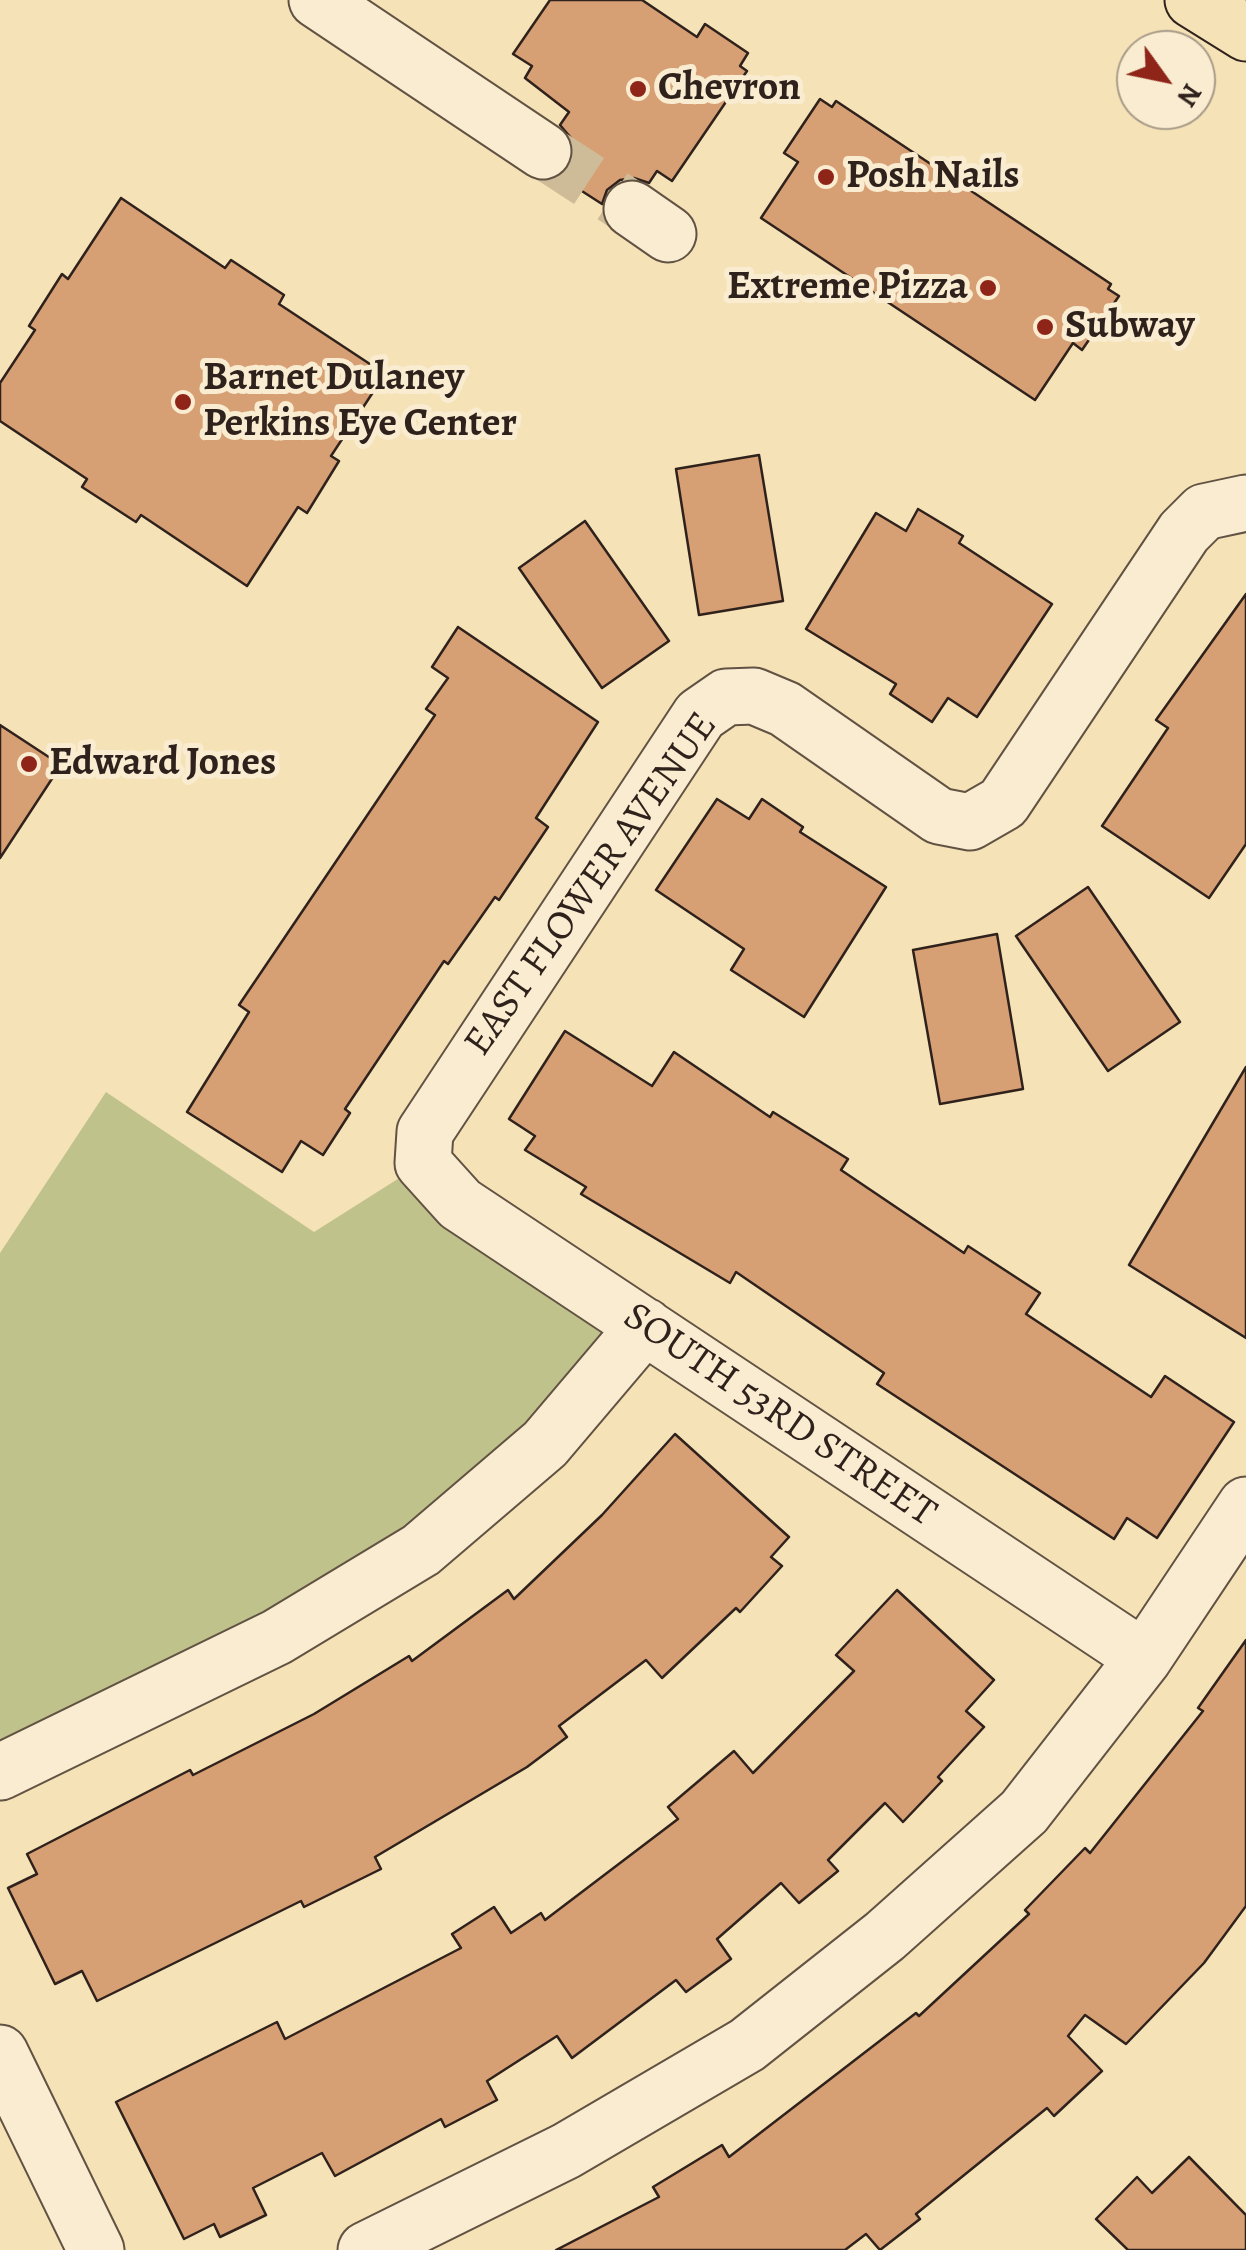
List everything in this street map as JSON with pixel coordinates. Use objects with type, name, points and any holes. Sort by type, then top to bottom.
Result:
[{"type":"main road","points":[[1193,0],[1246,33]]},
{"type":"street","points":[[317,0],[543,151]]},
{"type":"street","points":[[441,31],[469,101]]},
{"type":"street","name":"EAST FLOWER AVENUE","points":[[423,1164],[425,1132],[700,715],[726,697],[754,696],[784,709],[939,816],[970,822],[1003,803],[1184,532],[1204,512],[1237,504]]},
{"type":"street","name":"SOUTH 53RD STREET","points":[[423,1164],[460,1204],[1144,1658]]},
{"type":"street","points":[[0,1772],[277,1637],[421,1550],[545,1444],[645,1326]]},
{"type":"street","points":[[366,2250],[566,2151],[747,2045],[886,1936],[1024,1812],[1144,1658],[1246,1505]]},
{"type":"street","points":[[0,2053],[96,2250]]},
{"type":"green space","points":[[106,1092],[314,1232],[423,1163],[645,1326],[545,1444],[0,1772],[0,1253]]},
{"type":"building","name":"Chevron","points":[[550,0],[642,0],[697,37],[705,24],[748,53],[740,66],[747,71],[672,181],[657,171],[649,183],[634,178],[620,180],[607,190],[602,204],[560,177],[574,154],[571,138],[560,125],[569,112],[525,78],[532,66],[513,54]]},
{"type":"building","points":[[820,99],[832,107],[836,101],[1111,284],[1108,289],[1119,296],[1082,350],[1073,343],[1035,400],[761,218],[798,162],[784,153]]},
{"type":"building","name":"Barnet Dulaney Perkins Eye Center","points":[[121,198],[225,268],[231,260],[284,295],[279,304],[385,374],[331,456],[339,461],[307,513],[298,507],[247,586],[141,515],[136,522],[82,487],[87,479],[0,421],[0,383],[35,330],[29,326],[62,274],[68,279]]},
{"type":"building","points":[[759,455],[783,601],[699,615],[676,469]]},
{"type":"building","points":[[918,509],[963,536],[959,543],[1052,604],[977,717],[948,698],[932,722],[890,694],[896,684],[806,629],[876,513],[906,531]]},
{"type":"building","points":[[585,521],[669,641],[602,688],[519,568]]},
{"type":"building","points":[[1246,594],[1246,844],[1209,898],[1102,826],[1168,728],[1156,720]]},
{"type":"building","points":[[458,627],[598,722],[536,818],[548,827],[499,900],[495,897],[448,964],[444,961],[345,1109],[350,1113],[323,1155],[301,1141],[282,1172],[187,1112],[249,1012],[239,1005],[435,715],[426,709],[448,678],[432,667]]},
{"type":"building","points":[[0,725],[61,765],[0,858]]},
{"type":"building","points":[[717,799],[749,819],[762,799],[803,827],[800,832],[886,887],[804,1017],[731,970],[744,949],[656,890]]},
{"type":"building","points":[[1088,887],[1180,1022],[1108,1071],[1016,936]]},
{"type":"building","points":[[997,934],[1023,1089],[940,1104],[913,950]]},
{"type":"building","points":[[565,1031],[652,1086],[674,1052],[770,1117],[773,1112],[848,1159],[841,1170],[964,1253],[968,1246],[1040,1293],[1026,1314],[1151,1397],[1165,1376],[1234,1422],[1157,1538],[1127,1518],[1114,1539],[877,1384],[884,1373],[736,1272],[730,1283],[581,1194],[586,1187],[525,1150],[535,1136],[509,1119]]},
{"type":"building","points":[[1246,1067],[1246,1338],[1129,1265]]},
{"type":"building","points":[[675,1434],[789,1537],[771,1557],[782,1566],[740,1612],[736,1608],[662,1678],[646,1660],[559,1726],[567,1737],[527,1767],[375,1857],[381,1869],[304,1907],[301,1901],[97,2001],[82,1971],[55,1984],[8,1888],[37,1874],[27,1854],[190,1770],[193,1775],[314,1714],[409,1656],[412,1661],[508,1590],[514,1599],[602,1515]]},
{"type":"building","points":[[897,1590],[994,1680],[966,1711],[984,1727],[938,1777],[942,1781],[903,1822],[885,1803],[828,1860],[838,1871],[799,1903],[781,1883],[717,1939],[731,1959],[686,1992],[676,1980],[572,2058],[557,2036],[487,2081],[497,2100],[445,2127],[441,2119],[335,2176],[322,2153],[253,2188],[266,2215],[220,2237],[214,2224],[184,2239],[116,2102],[277,2022],[285,2039],[461,1948],[452,1934],[494,1907],[511,1933],[541,1913],[545,1920],[678,1819],[668,1807],[734,1751],[753,1773],[854,1671],[836,1655]]},
{"type":"building","points":[[1246,1640],[1246,1906],[1204,1963],[1126,2044],[1085,2015],[1068,2036],[1102,2071],[1054,2116],[1047,2108],[916,2214],[920,2219],[880,2250],[866,2234],[845,2250],[556,2250],[659,2197],[653,2187],[722,2145],[729,2157],[916,2013],[919,2016],[1029,1914],[1025,1910],[1085,1848],[1090,1853],[1203,1711],[1198,1708]]},
{"type":"building","points":[[1189,2157],[1246,2215],[1246,2250],[1128,2250],[1096,2219],[1137,2177],[1152,2193]]},
{"type":"tunnel","points":[[543,151],[632,209]]},
{"type":"place","name":"Chevron","points":[[638,89]]},
{"type":"place","name":"Posh Nails","points":[[826,177]]},
{"type":"place","name":"Extreme Pizza","points":[[988,288]]},
{"type":"place","name":"Subway","points":[[1045,327]]},
{"type":"place","name":"Barnet Dulaney Perkins Eye Center","points":[[183,402]]},
{"type":"place","name":"Edward Jones","points":[[29,764]]}]
